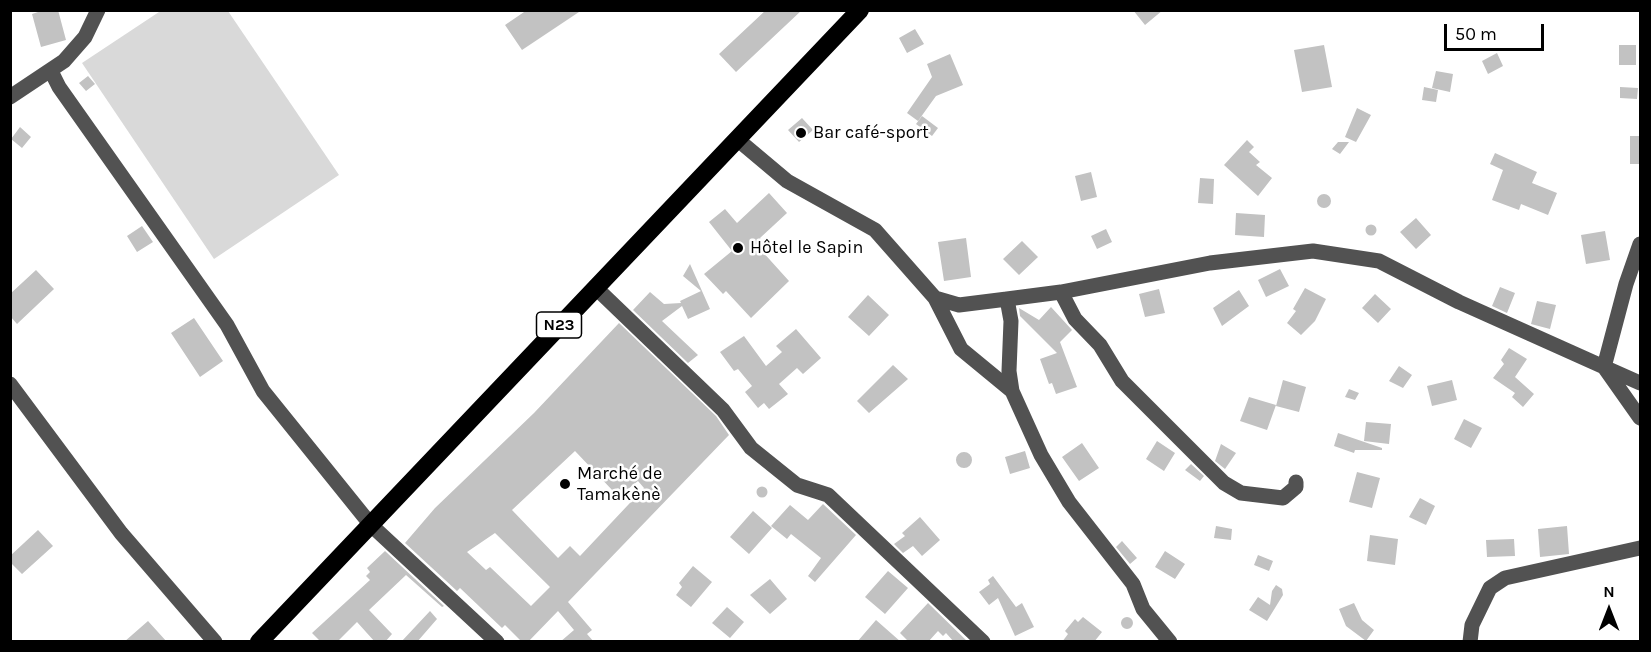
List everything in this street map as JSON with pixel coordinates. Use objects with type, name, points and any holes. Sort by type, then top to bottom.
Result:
[{"type":"highway","name":"N23","points":[[258,642],[860,10]]},
{"type":"street","points":[[10,96],[64,61],[85,37],[98,10]]},
{"type":"street","points":[[51,71],[227,325],[263,391],[371,525],[497,642]]},
{"type":"street","points":[[737,139],[787,181],[874,230],[934,298],[961,349],[1012,392]]},
{"type":"street","points":[[1641,244],[1626,284],[1605,367],[1641,418]]},
{"type":"street","points":[[934,298],[959,305],[1061,292],[1210,262],[1313,251],[1379,261],[1459,302],[1641,383]]},
{"type":"street","points":[[596,286],[723,410],[751,448],[797,485],[828,495],[983,642]]},
{"type":"street","points":[[1061,292],[1076,319],[1100,345],[1122,381],[1224,483],[1241,493],[1283,498],[1296,487],[1296,482]]},
{"type":"street","points":[[1007,299],[1011,321],[1009,370],[1012,392],[1054,482],[1113,562],[1133,584],[1143,609],[1152,623],[1170,642]]},
{"type":"street","points":[[10,384],[121,533],[215,642]]},
{"type":"street","points":[[1470,642],[1472,625],[1490,588],[1505,578],[1641,548]]},
{"type":"shaded area","points":[[162,10],[228,11],[339,175],[214,259],[82,63]]},
{"type":"building","points":[[44,10],[58,10],[66,40],[41,47],[32,14]]},
{"type":"building","points":[[527,10],[582,10],[522,50],[505,25]]},
{"type":"building","points":[[766,10],[802,10],[736,72],[719,54]]},
{"type":"building","points":[[1133,10],[1163,10],[1145,25]]},
{"type":"building","points":[[915,29],[924,44],[907,53],[899,38]]},
{"type":"building","points":[[1324,45],[1332,87],[1302,92],[1294,50]]},
{"type":"building","points":[[1619,45],[1636,45],[1636,65],[1619,65]]},
{"type":"building","points":[[1497,53],[1503,66],[1488,74],[1482,61]]},
{"type":"building","points":[[950,54],[963,85],[936,96],[918,121],[907,113],[932,77],[927,64]]},
{"type":"building","points":[[1436,71],[1453,74],[1450,92],[1432,88]]},
{"type":"building","points":[[88,76],[95,84],[86,91],[79,83]]},
{"type":"building","points":[[1424,87],[1438,90],[1436,102],[1422,100]]},
{"type":"building","points":[[1620,87],[1638,88],[1637,99],[1620,98]]},
{"type":"building","points":[[1357,108],[1371,115],[1356,142],[1345,137]]},
{"type":"building","points":[[922,116],[938,128],[932,136],[916,124]]},
{"type":"building","points":[[802,118],[813,130],[799,142],[788,130]]},
{"type":"building","points":[[20,127],[31,137],[22,148],[11,139]]},
{"type":"building","points":[[1630,136],[1641,136],[1641,164],[1630,164]]},
{"type":"building","points":[[1247,140],[1254,147],[1249,152],[1260,162],[1256,165],[1272,178],[1258,196],[1224,165]]},
{"type":"building","points":[[1338,142],[1349,142],[1340,154],[1332,149]]},
{"type":"building","points":[[1495,153],[1537,172],[1532,183],[1557,193],[1548,215],[1521,204],[1519,210],[1492,200],[1503,170],[1490,164]]},
{"type":"building","points":[[1091,172],[1097,197],[1081,201],[1075,176]]},
{"type":"building","points":[[1200,178],[1214,179],[1213,204],[1198,203]]},
{"type":"building","points":[[769,193],[787,213],[760,238],[763,242],[761,250],[789,281],[751,318],[726,291],[723,294],[704,274],[732,251],[709,222],[725,209],[737,223]]},
{"type":"building","points":[[1324,194],[1329,196],[1331,201],[1329,206],[1324,208],[1319,206],[1317,201],[1319,196]]},
{"type":"building","points":[[1236,213],[1265,215],[1264,237],[1235,235]]},
{"type":"building","points":[[1416,218],[1431,235],[1416,249],[1400,232]]},
{"type":"building","points":[[1371,224],[1377,230],[1371,236],[1365,230]]},
{"type":"building","points":[[142,226],[153,242],[137,252],[127,236]]},
{"type":"building","points":[[1106,229],[1112,242],[1097,249],[1091,236]]},
{"type":"building","points":[[1605,231],[1610,260],[1586,264],[1581,235]]},
{"type":"building","points":[[966,238],[971,277],[944,281],[938,242]]},
{"type":"building","points":[[1022,241],[1038,257],[1019,275],[1003,259]]},
{"type":"building","points":[[690,264],[710,309],[688,319],[682,306],[662,321],[698,355],[688,363],[633,310],[650,292],[664,304],[681,303],[680,301],[701,291],[683,276]]},
{"type":"building","points":[[1280,269],[1289,286],[1266,297],[1258,280]]},
{"type":"building","points":[[36,270],[54,289],[17,324],[10,316],[10,294]]},
{"type":"building","points":[[1500,287],[1515,293],[1507,313],[1492,306]]},
{"type":"building","points":[[1305,288],[1326,299],[1315,321],[1301,335],[1287,323],[1296,311],[1293,309]]},
{"type":"building","points":[[1159,289],[1165,313],[1145,317],[1139,294]]},
{"type":"building","points":[[1239,290],[1249,306],[1222,326],[1213,308]]},
{"type":"building","points":[[1375,294],[1391,309],[1378,323],[1362,308]]},
{"type":"building","points":[[868,295],[889,315],[869,336],[848,317]]},
{"type":"building","points":[[1537,301],[1556,305],[1550,329],[1531,324]]},
{"type":"building","points":[[1051,307],[1072,330],[1060,342],[1077,387],[1056,394],[1052,383],[1049,384],[1040,359],[1057,353],[1020,316],[1019,308],[1039,320]]},
{"type":"building","points":[[194,318],[223,361],[200,377],[171,333]]},
{"type":"building","points":[[619,323],[716,416],[729,435],[568,602],[592,630],[587,634],[594,642],[560,642],[574,630],[558,611],[528,642],[522,642],[505,625],[502,628],[460,588],[457,591],[405,543],[435,508],[534,413]],"holes":[[[575,451],[614,492],[618,488],[623,493],[638,481],[644,488],[580,556],[570,546],[558,558],[512,510]],[[495,533],[550,587],[531,606],[490,567],[486,570],[467,552]]]},
{"type":"building","points":[[796,329],[821,358],[803,374],[797,368],[779,384],[788,394],[769,409],[764,403],[758,408],[745,392],[752,386],[738,369],[734,371],[720,352],[744,336],[766,366],[782,352],[776,346]]},
{"type":"building","points":[[1509,348],[1527,359],[1515,377],[1534,394],[1523,407],[1512,397],[1515,393],[1493,378],[1504,364],[1501,360]]},
{"type":"building","points":[[893,365],[908,379],[869,413],[857,401]]},
{"type":"building","points":[[1399,366],[1412,375],[1403,388],[1389,381]]},
{"type":"building","points":[[1283,380],[1306,387],[1299,412],[1276,406]]},
{"type":"building","points":[[1452,380],[1457,400],[1432,406],[1427,386]]},
{"type":"building","points":[[1349,389],[1359,393],[1355,400],[1345,397]]},
{"type":"building","points":[[1249,397],[1276,405],[1267,430],[1240,421]]},
{"type":"building","points":[[1464,419],[1482,428],[1471,448],[1454,439]]},
{"type":"building","points":[[1366,422],[1391,424],[1389,444],[1364,441]]},
{"type":"building","points":[[1338,433],[1382,448],[1382,450],[1355,450],[1354,453],[1334,446]]},
{"type":"building","points":[[1157,441],[1175,453],[1164,471],[1146,459]]},
{"type":"building","points":[[1082,443],[1099,468],[1079,481],[1062,457]]},
{"type":"building","points":[[1221,444],[1236,453],[1225,469],[1215,461]]},
{"type":"building","points":[[1025,451],[1030,468],[1010,474],[1005,457]]},
{"type":"building","points":[[964,452],[972,460],[964,468],[956,460]]},
{"type":"building","points":[[1191,464],[1204,476],[1200,481],[1185,470]]},
{"type":"building","points":[[1357,472],[1380,478],[1372,508],[1349,502]]},
{"type":"building","points":[[762,486],[768,492],[762,498],[756,492]]},
{"type":"building","points":[[1420,498],[1435,506],[1426,525],[1409,517]]},
{"type":"building","points":[[823,504],[856,535],[815,582],[808,576],[821,558],[791,534],[787,539],[771,526],[790,505],[808,520]]},
{"type":"building","points":[[753,511],[772,528],[749,554],[730,537]]},
{"type":"building","points":[[920,517],[940,540],[922,556],[913,546],[903,553],[894,544],[905,536],[902,533]]},
{"type":"building","points":[[1216,526],[1232,529],[1231,540],[1214,538]]},
{"type":"building","points":[[1567,526],[1569,554],[1540,557],[1538,529]]},
{"type":"building","points":[[38,530],[53,546],[22,574],[10,562],[10,556]]},
{"type":"building","points":[[1370,535],[1398,539],[1395,565],[1367,561]]},
{"type":"building","points":[[1514,539],[1515,556],[1487,557],[1486,540]]},
{"type":"building","points":[[1122,541],[1137,558],[1130,564],[1116,547]]},
{"type":"building","points":[[385,551],[444,606],[442,607],[406,575],[369,610],[392,634],[385,642],[375,642],[357,622],[337,642],[321,642],[312,633],[370,580],[366,576],[370,572],[367,568]]},
{"type":"building","points":[[1165,551],[1185,564],[1175,579],[1155,567]]},
{"type":"building","points":[[1258,555],[1273,561],[1269,571],[1254,565]]},
{"type":"building","points":[[693,566],[712,582],[691,607],[676,595],[682,587],[679,583]]},
{"type":"building","points":[[888,571],[908,588],[885,614],[865,597]]},
{"type":"building","points":[[993,576],[1016,607],[1022,603],[1034,627],[1015,636],[998,598],[989,605],[979,592],[990,584],[988,580]]},
{"type":"building","points":[[770,579],[787,599],[770,614],[750,595]]},
{"type":"building","points":[[1276,585],[1282,589],[1283,595],[1267,621],[1249,610],[1258,597],[1270,605],[1272,591]]},
{"type":"building","points":[[928,603],[968,642],[954,642],[946,633],[943,636],[938,631],[928,642],[909,642],[900,633]]},
{"type":"building","points":[[1354,603],[1362,620],[1374,630],[1366,641],[1346,626],[1339,609]]},
{"type":"building","points":[[727,607],[744,622],[730,638],[712,623]]},
{"type":"building","points":[[430,611],[437,619],[417,642],[401,642]]},
{"type":"building","points":[[1083,617],[1102,632],[1094,642],[1062,642],[1068,634],[1065,631],[1075,619],[1078,622]]},
{"type":"building","points":[[1129,617],[1132,618],[1132,628],[1125,629],[1122,628],[1121,621],[1122,618]]},
{"type":"building","points":[[876,620],[901,642],[857,642]]},
{"type":"building","points":[[148,621],[167,642],[124,642]]},
{"type":"place","name":"Bar café-sport","points":[[801,133]]},
{"type":"place","name":"Hôtel le Sapin","points":[[738,248]]},
{"type":"place","name":"Marché de Tamakènè","points":[[565,484]]}]
